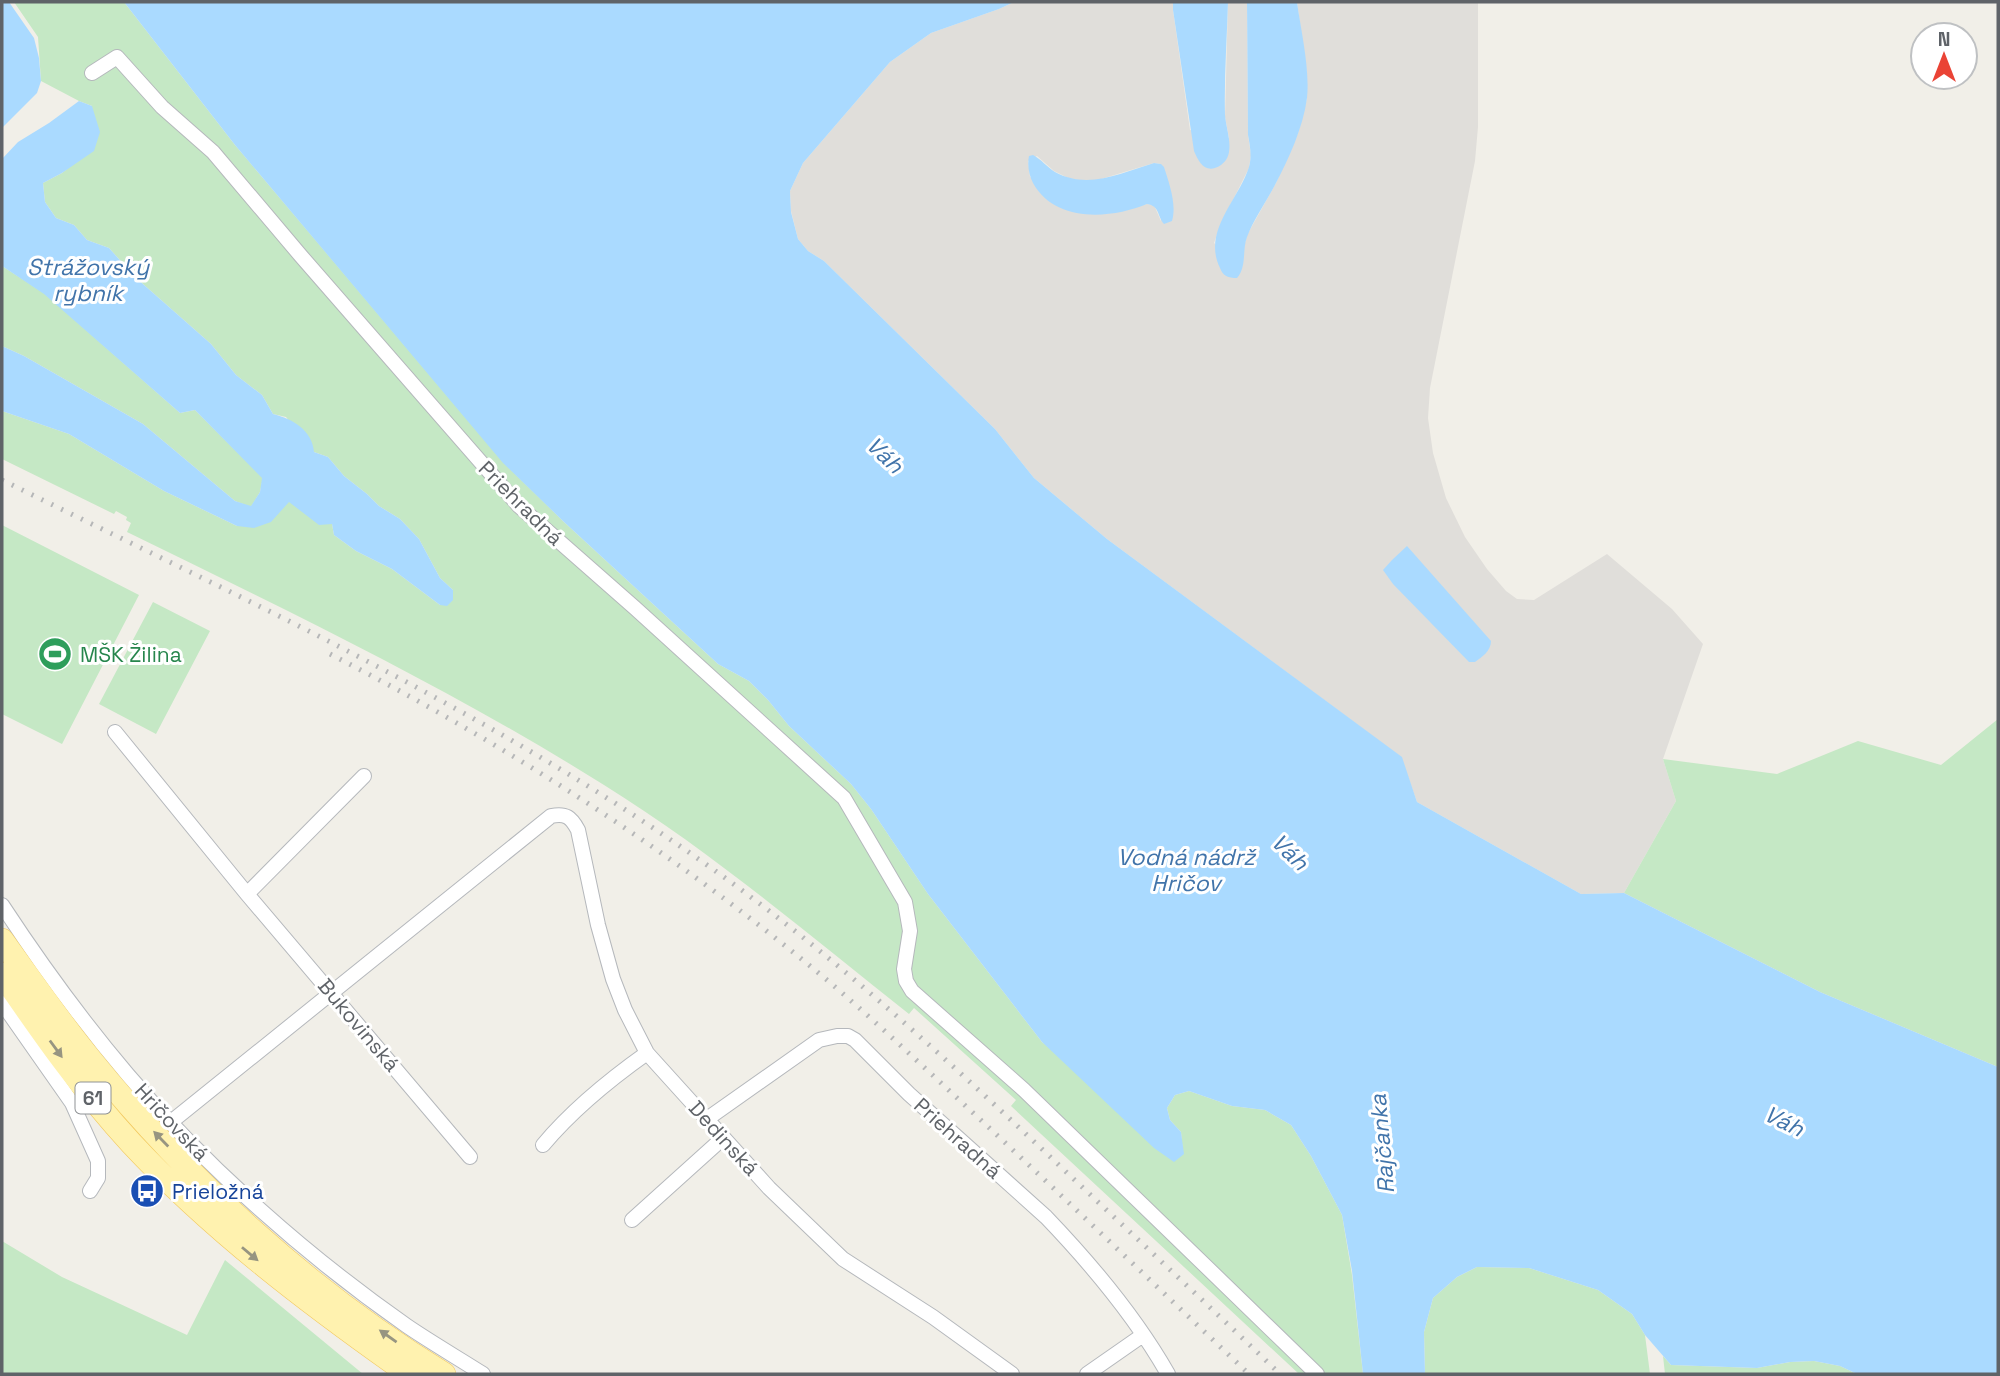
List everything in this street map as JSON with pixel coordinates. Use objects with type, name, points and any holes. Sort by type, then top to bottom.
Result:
[{"type":"main road","name":"Hričovská","points":[[2,940],[90,1060],[149,1127],[214,1194],[318,1284],[374,1327],[444,1374]]},
{"type":"main road","name":"Hričovská","points":[[2,974],[99,1105],[167,1180],[260,1262],[409,1374]]},
{"type":"street","name":"Priehradná","points":[[92,73],[117,57],[162,107],[213,152],[519,506],[844,798],[907,909],[910,931],[904,975],[912,990],[1024,1090],[1317,1374]]},
{"type":"street","name":"Bukovinská","points":[[115,732],[247,894],[470,1157]]},
{"type":"street","points":[[247,894],[364,776]]},
{"type":"street","name":"Dedinská","points":[[331,993],[551,816],[561,814],[572,819],[578,830],[609,967],[625,1010],[647,1053],[769,1188],[843,1259],[1012,1374]]},
{"type":"street","name":"Hričovská","points":[[2,905],[23,937],[128,1075],[215,1167],[305,1248],[408,1327],[483,1374]]},
{"type":"street","points":[[171,1122],[331,993]]},
{"type":"street","points":[[2,1003],[72,1103],[98,1161],[98,1178],[90,1191]]},
{"type":"street","name":"Priehradná","points":[[707,1119],[819,1040],[837,1035],[852,1037],[909,1094],[1046,1217],[1096,1271],[1168,1374]]},
{"type":"street","points":[[543,1145],[566,1118],[647,1053]]},
{"type":"street","points":[[632,1220],[723,1138]]},
{"type":"street","points":[[1087,1374],[1143,1335]]},
{"type":"shaded area","points":[[1014,2],[1173,2],[1190,130],[1229,138],[1225,117],[1228,2],[1247,2],[1248,135],[1251,155],[1249,168],[1214,243],[1242,267],[1247,235],[1276,183],[1298,133],[1307,98],[1307,76],[1297,2],[1478,2],[1478,127],[1475,161],[1430,388],[1428,418],[1433,453],[1446,498],[1465,537],[1487,569],[1506,591],[1517,599],[1534,600],[1607,554],[1672,609],[1703,644],[1663,759],[1676,801],[1624,893],[1581,894],[1417,802],[1401,757],[1107,539],[1034,478],[995,429],[824,261],[808,251],[798,239],[791,211],[790,191],[803,163],[890,62],[931,33]],"holes":[[[1037,156],[1054,171],[1083,181],[1098,180],[1154,163],[1161,164],[1161,221],[1154,205],[1147,204],[1105,214],[1030,177],[1028,161]]]},
{"type":"green space","points":[[14,2],[124,2],[235,145],[504,463],[718,664],[749,681],[789,726],[851,784],[928,894],[1042,1042],[1183,1154],[1181,1132],[1170,1120],[1167,1108],[1175,1095],[1189,1091],[1232,1106],[1265,1110],[1291,1125],[1311,1156],[1342,1215],[1363,1374],[1299,1374],[1011,1106],[1016,1100],[914,1008],[909,1014],[760,895],[644,811],[546,750],[429,684],[309,621],[127,532],[131,523],[126,520],[127,517],[116,511],[114,514],[2,459],[2,411],[69,434],[164,491],[237,526],[289,501],[319,524],[332,524],[334,535],[356,551],[392,569],[440,605],[453,590],[440,578],[419,539],[400,519],[379,506],[344,476],[328,457],[314,452],[286,417],[273,414],[262,395],[236,375],[211,344],[135,277],[109,248],[87,240],[74,225],[56,218],[45,202],[43,183],[73,164],[92,106],[41,81],[38,37]]},
{"type":"green space","points":[[2,266],[44,293],[180,413],[195,410],[263,478],[260,492],[251,507],[235,501],[143,424],[2,346]]},
{"type":"green space","name":"MŠK Žilina","points":[[2,525],[139,595],[62,744],[2,714]]},
{"type":"green space","points":[[153,602],[210,631],[156,734],[99,704]]},
{"type":"green space","points":[[1998,719],[1998,1067],[1820,992],[1624,893],[1676,801],[1663,759],[1777,774],[1858,741],[1941,765]]},
{"type":"green space","points":[[2,1241],[62,1277],[187,1335],[225,1260],[363,1374],[2,1374]]},
{"type":"green space","points":[[1477,1267],[1529,1268],[1598,1290],[1632,1314],[1645,1335],[1650,1374],[1425,1374],[1424,1332],[1433,1298],[1457,1277]]},
{"type":"green space","points":[[1663,1356],[1671,1365],[1757,1368],[1814,1361],[1840,1366],[1857,1374],[1665,1374]]},
{"type":"water","points":[[2,2],[9,2],[34,38],[41,81],[37,93],[2,128]]},
{"type":"water","name":"Vodná nádrž Hričov","points":[[124,2],[1014,2],[931,33],[890,62],[803,163],[790,191],[791,212],[798,239],[808,251],[824,261],[995,429],[1034,478],[1107,539],[1402,757],[1417,802],[1581,894],[1624,893],[1820,992],[1998,1067],[1998,1374],[1857,1374],[1840,1366],[1814,1361],[1757,1368],[1671,1365],[1645,1335],[1632,1314],[1598,1290],[1529,1268],[1477,1267],[1457,1277],[1433,1298],[1424,1332],[1425,1374],[1363,1374],[1352,1271],[1342,1215],[1311,1156],[1291,1125],[1265,1110],[1232,1106],[1189,1091],[1175,1095],[1167,1108],[1170,1120],[1181,1132],[1184,1154],[1174,1162],[1154,1148],[1042,1042],[928,894],[851,784],[789,726],[749,681],[718,664],[503,463],[235,145]]},
{"type":"water","points":[[1173,2],[1228,2],[1225,115],[1229,154],[1216,168],[1204,166],[1194,151]]},
{"type":"water","points":[[1247,2],[1297,2],[1308,87],[1295,143],[1250,230],[1242,269],[1237,278],[1234,278],[1221,271],[1215,241],[1218,229],[1250,163]]},
{"type":"water","name":"Strážovský rybník","points":[[79,101],[92,106],[100,132],[94,151],[43,183],[45,202],[56,218],[74,225],[87,240],[109,248],[135,277],[211,344],[236,375],[262,395],[273,414],[300,427],[310,437],[314,452],[328,457],[344,476],[379,506],[400,519],[419,539],[440,578],[453,590],[453,600],[447,606],[440,605],[392,569],[356,551],[334,535],[332,524],[319,525],[289,502],[271,522],[254,528],[237,526],[164,491],[69,434],[2,411],[2,346],[143,424],[235,501],[251,506],[260,492],[262,478],[195,410],[180,413],[44,294],[2,266],[2,159],[18,142]]},
{"type":"water","points":[[1033,155],[1055,172],[1080,180],[1105,178],[1154,163],[1161,164],[1172,194],[1172,221],[1164,224],[1156,209],[1147,204],[1117,213],[1101,214],[1069,211],[1055,205],[1043,196],[1033,183],[1028,163],[1029,156]]},
{"type":"water","points":[[1407,546],[1491,641],[1488,651],[1475,662],[1469,662],[1393,584],[1383,570]]},
{"type":"railway","points":[[2,480],[370,662],[460,711],[549,762],[721,875],[854,979],[938,1053],[1280,1374]]},
{"type":"railway","points":[[330,654],[461,725],[588,803],[710,888],[769,933],[867,1015],[1249,1374]]},
{"type":"place","name":"MŠK Žilina","points":[[55,654]]},
{"type":"place","name":"Prieložná","points":[[147,1191]]},
{"type":"water label","name":"Váh","points":[[885,455]]},
{"type":"water label","name":"Váh","points":[[1290,852]]},
{"type":"water label","name":"Váh","points":[[1784,1121]]},
{"type":"water label","name":"Rajčanka","points":[[1382,1144]]}]
